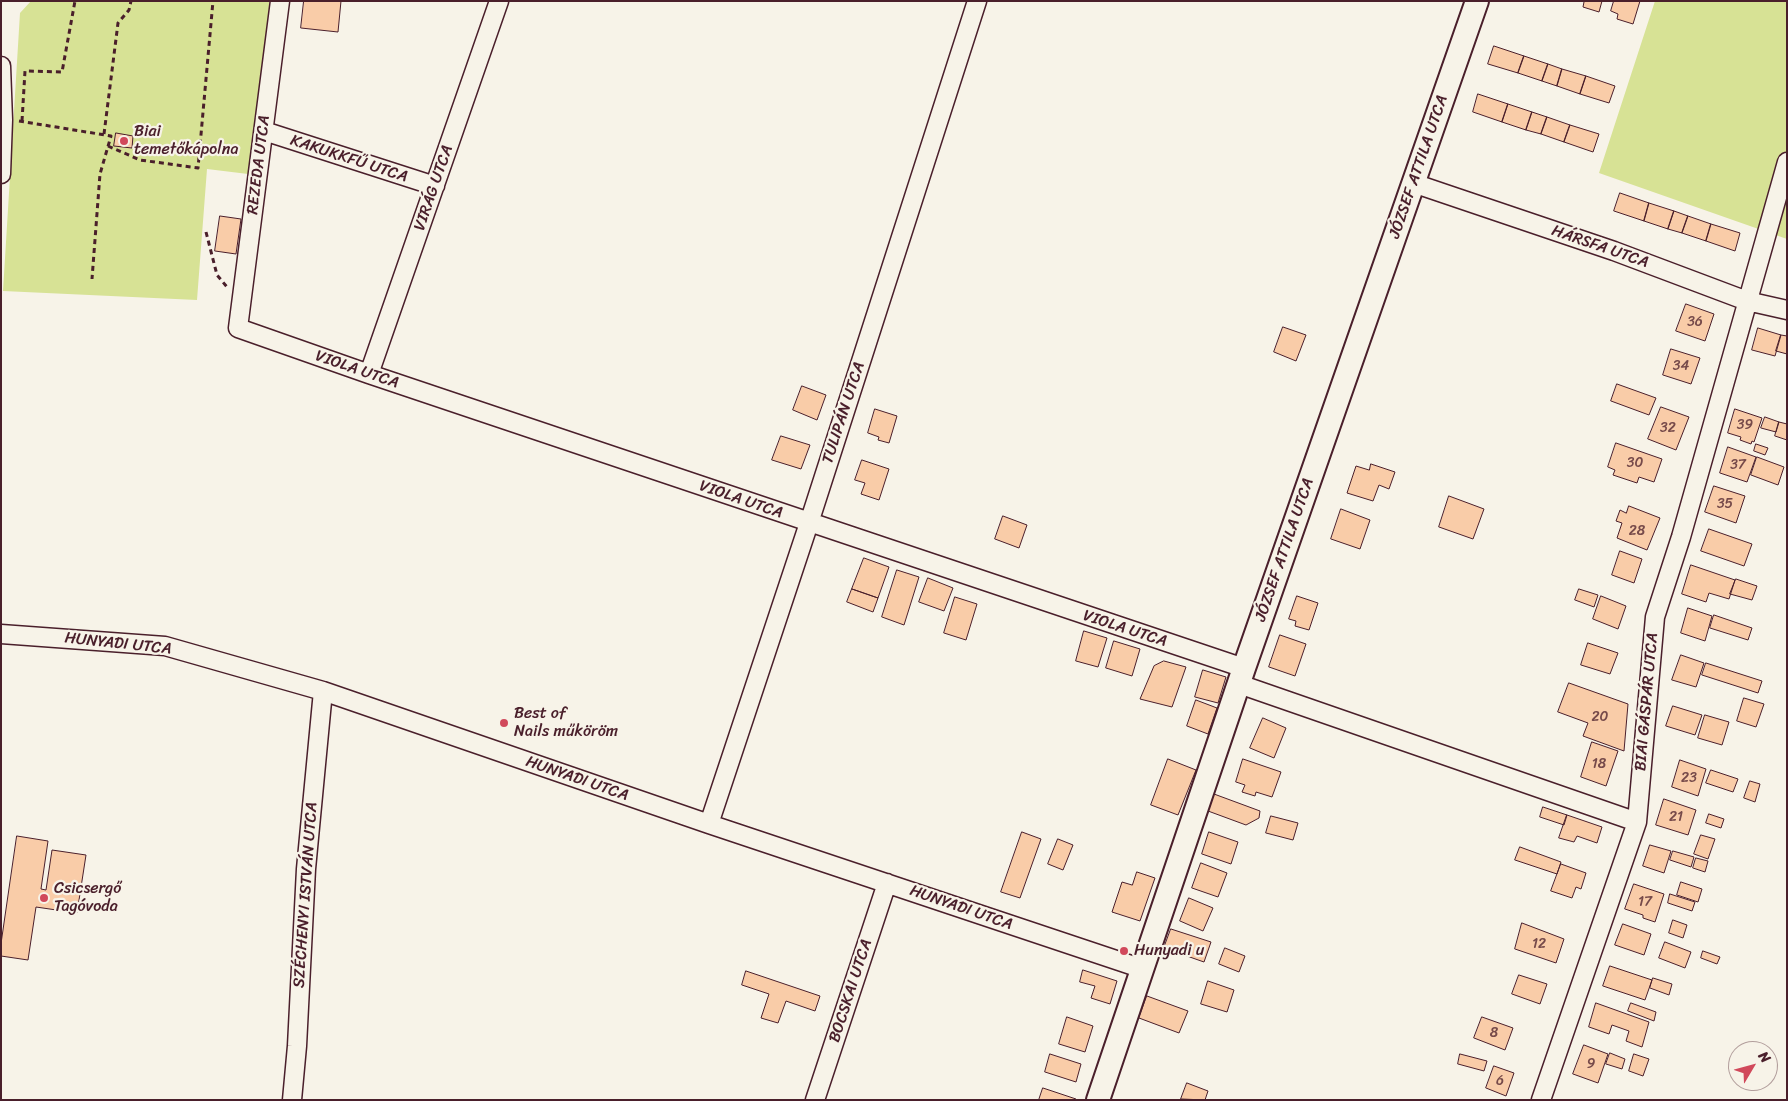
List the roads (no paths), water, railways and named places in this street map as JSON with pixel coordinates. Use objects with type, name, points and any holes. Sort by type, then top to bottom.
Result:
[{"type":"street","name":"REZEDA UTCA","points":[[238,328],[280,1]]},
{"type":"street","name":"VIRÁG UTCA","points":[[369,374],[498,1]]},
{"type":"street","name":"TULIPÁN UTCA","points":[[709,824],[809,523],[977,1]]},
{"type":"street","name":"JÓZSEF ATTILA UTCA","points":[[1100,1099],[1242,676],[1478,1]]},
{"type":"street","points":[[1,66],[3,120],[1,174]]},
{"type":"street","name":"KAKUKKFŰ UTCA","points":[[264,131],[435,186]]},
{"type":"street","name":"BIAI GÁSPÁR UTCA","points":[[1541,1100],[1637,822],[1655,617],[1681,537],[1746,301],[1787,162]]},
{"type":"street","name":"HÁRSFA UTCA","points":[[1413,183],[1614,251],[1746,301],[1787,310]]},
{"type":"street","name":"VIOLA UTCA","points":[[238,328],[809,523],[1242,676],[1637,822]]},
{"type":"street","name":"HUNYADI UTCA","points":[[1,634],[165,646],[323,691],[709,824],[1143,969]]},
{"type":"street","name":"SZÉCHENYI ISTVÁN UTCA","points":[[292,1100],[297,1046],[306,869],[323,691]]},
{"type":"street","name":"BOCSKAI UTCA","points":[[815,1100],[887,883]]},
{"type":"place","name":"Biai temetőkápolna","points":[[124,141]]},
{"type":"place","name":"Best of Nails műköröm","points":[[504,723]]},
{"type":"place","name":"Csicsergő Tagóvoda","points":[[44,898]]},
{"type":"place","name":"Hunyadi u","points":[[1124,951]]}]
